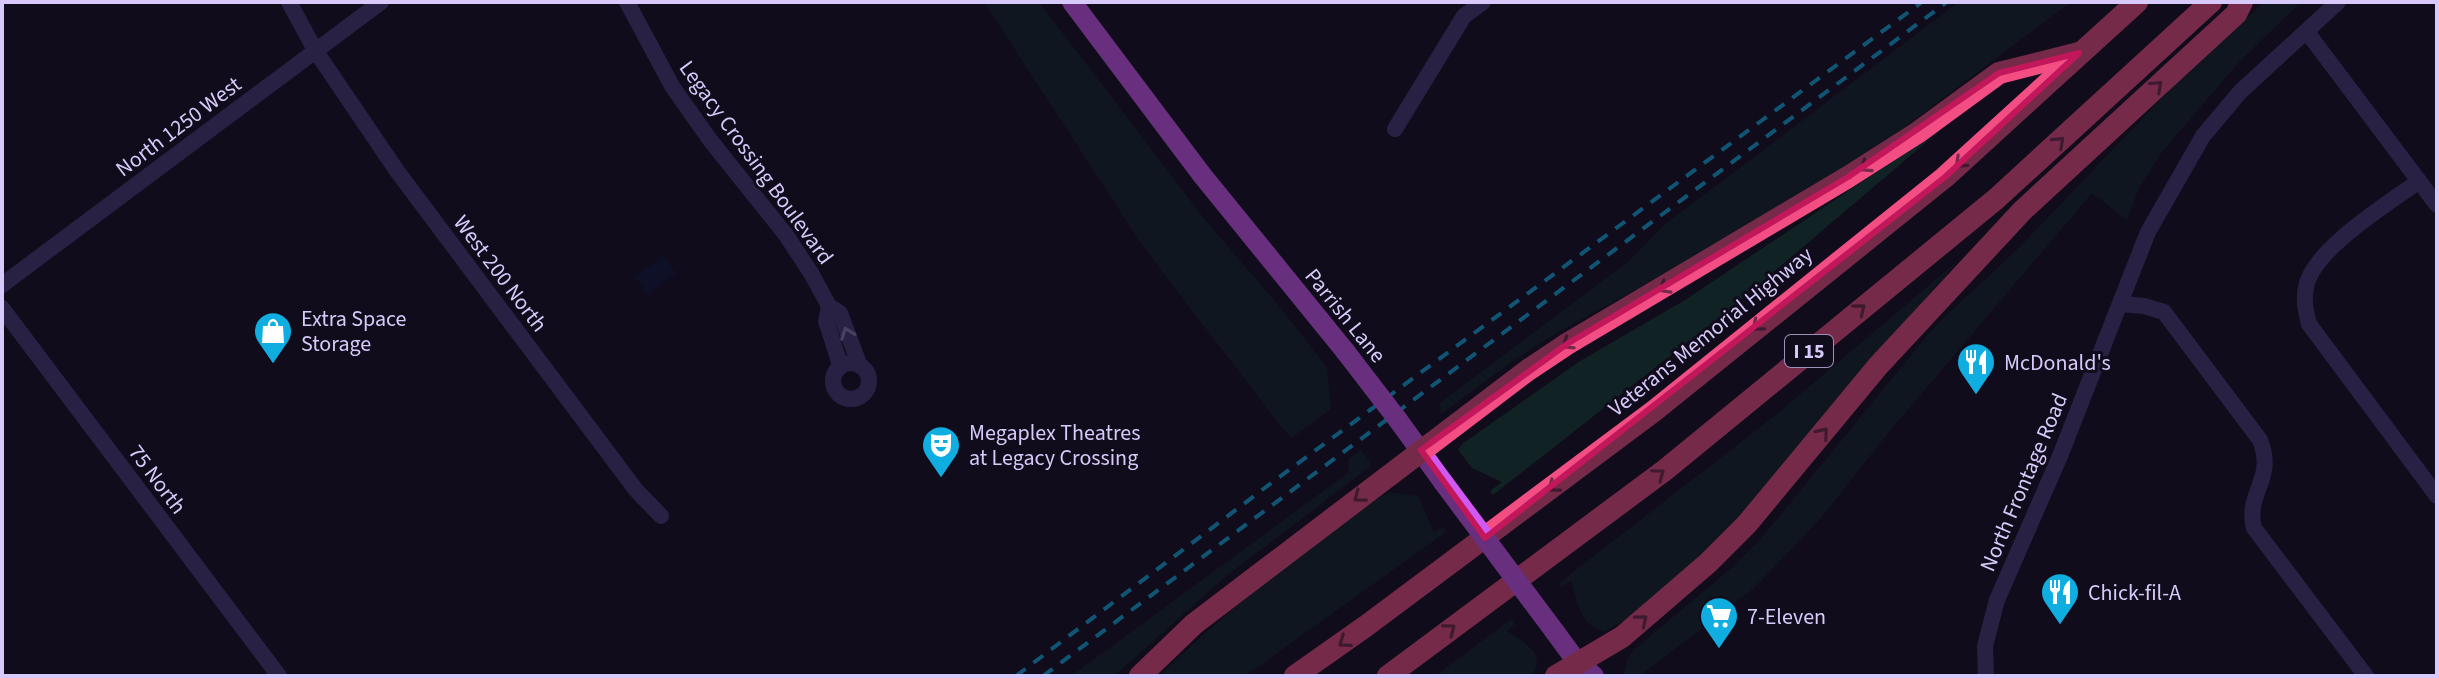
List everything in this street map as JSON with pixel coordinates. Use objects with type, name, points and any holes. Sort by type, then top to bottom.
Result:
[{"type":"highway","name":"Veterans Memorial Highway","points":[[1295,676],[1654,411],[1945,177],[2137,2]]},
{"type":"highway","name":"I 15","points":[[1388,676],[1665,470],[1996,199],[2211,2]]},
{"type":"highway","points":[[1556,676],[1584,671],[1708,563],[1747,524],[1878,366],[2003,232],[2119,119],[2236,14],[2242,2]]},
{"type":"highway","points":[[1140,676],[1194,624],[1421,450],[1567,344],[1848,177],[1917,133],[1999,73],[2079,53]]},
{"type":"main road","name":"Parrish Lane","points":[[1072,2],[1202,175],[1421,450],[1584,671]]},
{"type":"street","name":"West 200 North","points":[[289,2],[315,50],[397,171],[629,480],[661,516]]},
{"type":"street","name":"North 1250 West","points":[[2,285],[381,2]]},
{"type":"street","name":"Legacy Crossing Boulevard","points":[[627,2],[672,86],[710,140],[786,235],[829,306],[840,313],[860,366],[867,375],[869,384],[862,396],[851,399],[840,396],[834,389],[833,377],[839,368],[839,361],[826,321],[829,306]]},
{"type":"street","points":[[1454,2],[1464,16]]},
{"type":"street","points":[[1395,129],[1464,16],[1483,2]]},
{"type":"street","name":"North Frontage Road","points":[[1986,676],[1985,646],[1997,600],[2036,515],[2148,232],[2203,136],[2240,92],[2338,2]]},
{"type":"street","points":[[2307,32],[2437,205]]},
{"type":"street","points":[[2419,181],[2323,254],[2306,285],[2304,304],[2309,324],[2437,496]]},
{"type":"street","points":[[2121,304],[2164,312],[2260,440],[2267,466],[2251,516],[2254,528],[2366,676]]},
{"type":"street","name":"75 North","points":[[2,308],[279,676]]},
{"type":"street","points":[[839,368],[845,364],[860,366]]},
{"type":"highlighted area","points":[[2079,53],[1945,177],[1485,538],[1421,450],[1567,344],[1848,177],[1999,73]]},
{"type":"shaded area","points":[[984,2],[1039,2],[1206,221],[1327,368],[1331,409],[1291,438],[1142,245]]},
{"type":"shaded area","points":[[1959,2],[2071,2],[1882,144],[1697,256],[1560,331],[1517,358],[1441,414],[1440,403],[1630,260],[1664,225]]},
{"type":"shaded area","points":[[2264,2],[2301,2],[2241,60],[2162,152],[2139,188],[2127,220],[2092,193],[1888,433],[1821,518],[1753,589],[1639,676],[1623,676],[1628,657],[1635,649],[1759,541],[1936,325],[2019,248],[2177,82]]},
{"type":"shaded area","points":[[1944,127],[1735,305],[1493,495],[1490,491],[1502,482],[1472,468],[1458,450],[1462,444],[1580,361],[1685,300]]},
{"type":"shaded area","points":[[1959,260],[1725,536],[1627,619],[1604,631],[1590,624],[1581,612],[1571,580],[1562,587],[1559,583],[1772,418]]},
{"type":"shaded area","points":[[1361,450],[1371,464],[1368,468],[1225,577],[1114,676],[1071,676],[1348,473],[1349,459]]},
{"type":"shaded area","points":[[1389,492],[1418,496],[1434,533],[1443,527],[1446,532],[1245,676],[1160,676],[1262,586],[1370,503]]},
{"type":"shaded area","points":[[1511,619],[1515,624],[1507,631],[1532,649],[1535,655],[1536,668],[1532,676],[1435,676]]},
{"type":"water","points":[[663,256],[676,273],[648,294],[635,277]]},
{"type":"railway","points":[[1016,676],[1270,484],[1922,2]]},
{"type":"railway","points":[[1043,676],[1947,2]]},
{"type":"place","name":"Extra Space Storage","points":[[273,365]]},
{"type":"place","name":"McDonald's","points":[[1976,396]]},
{"type":"place","name":"Megaplex Theatres at Legacy Crossing","points":[[941,479]]},
{"type":"place","name":"Chick-fil-A","points":[[2060,626]]},
{"type":"place","name":"7-Eleven","points":[[1719,650]]}]
